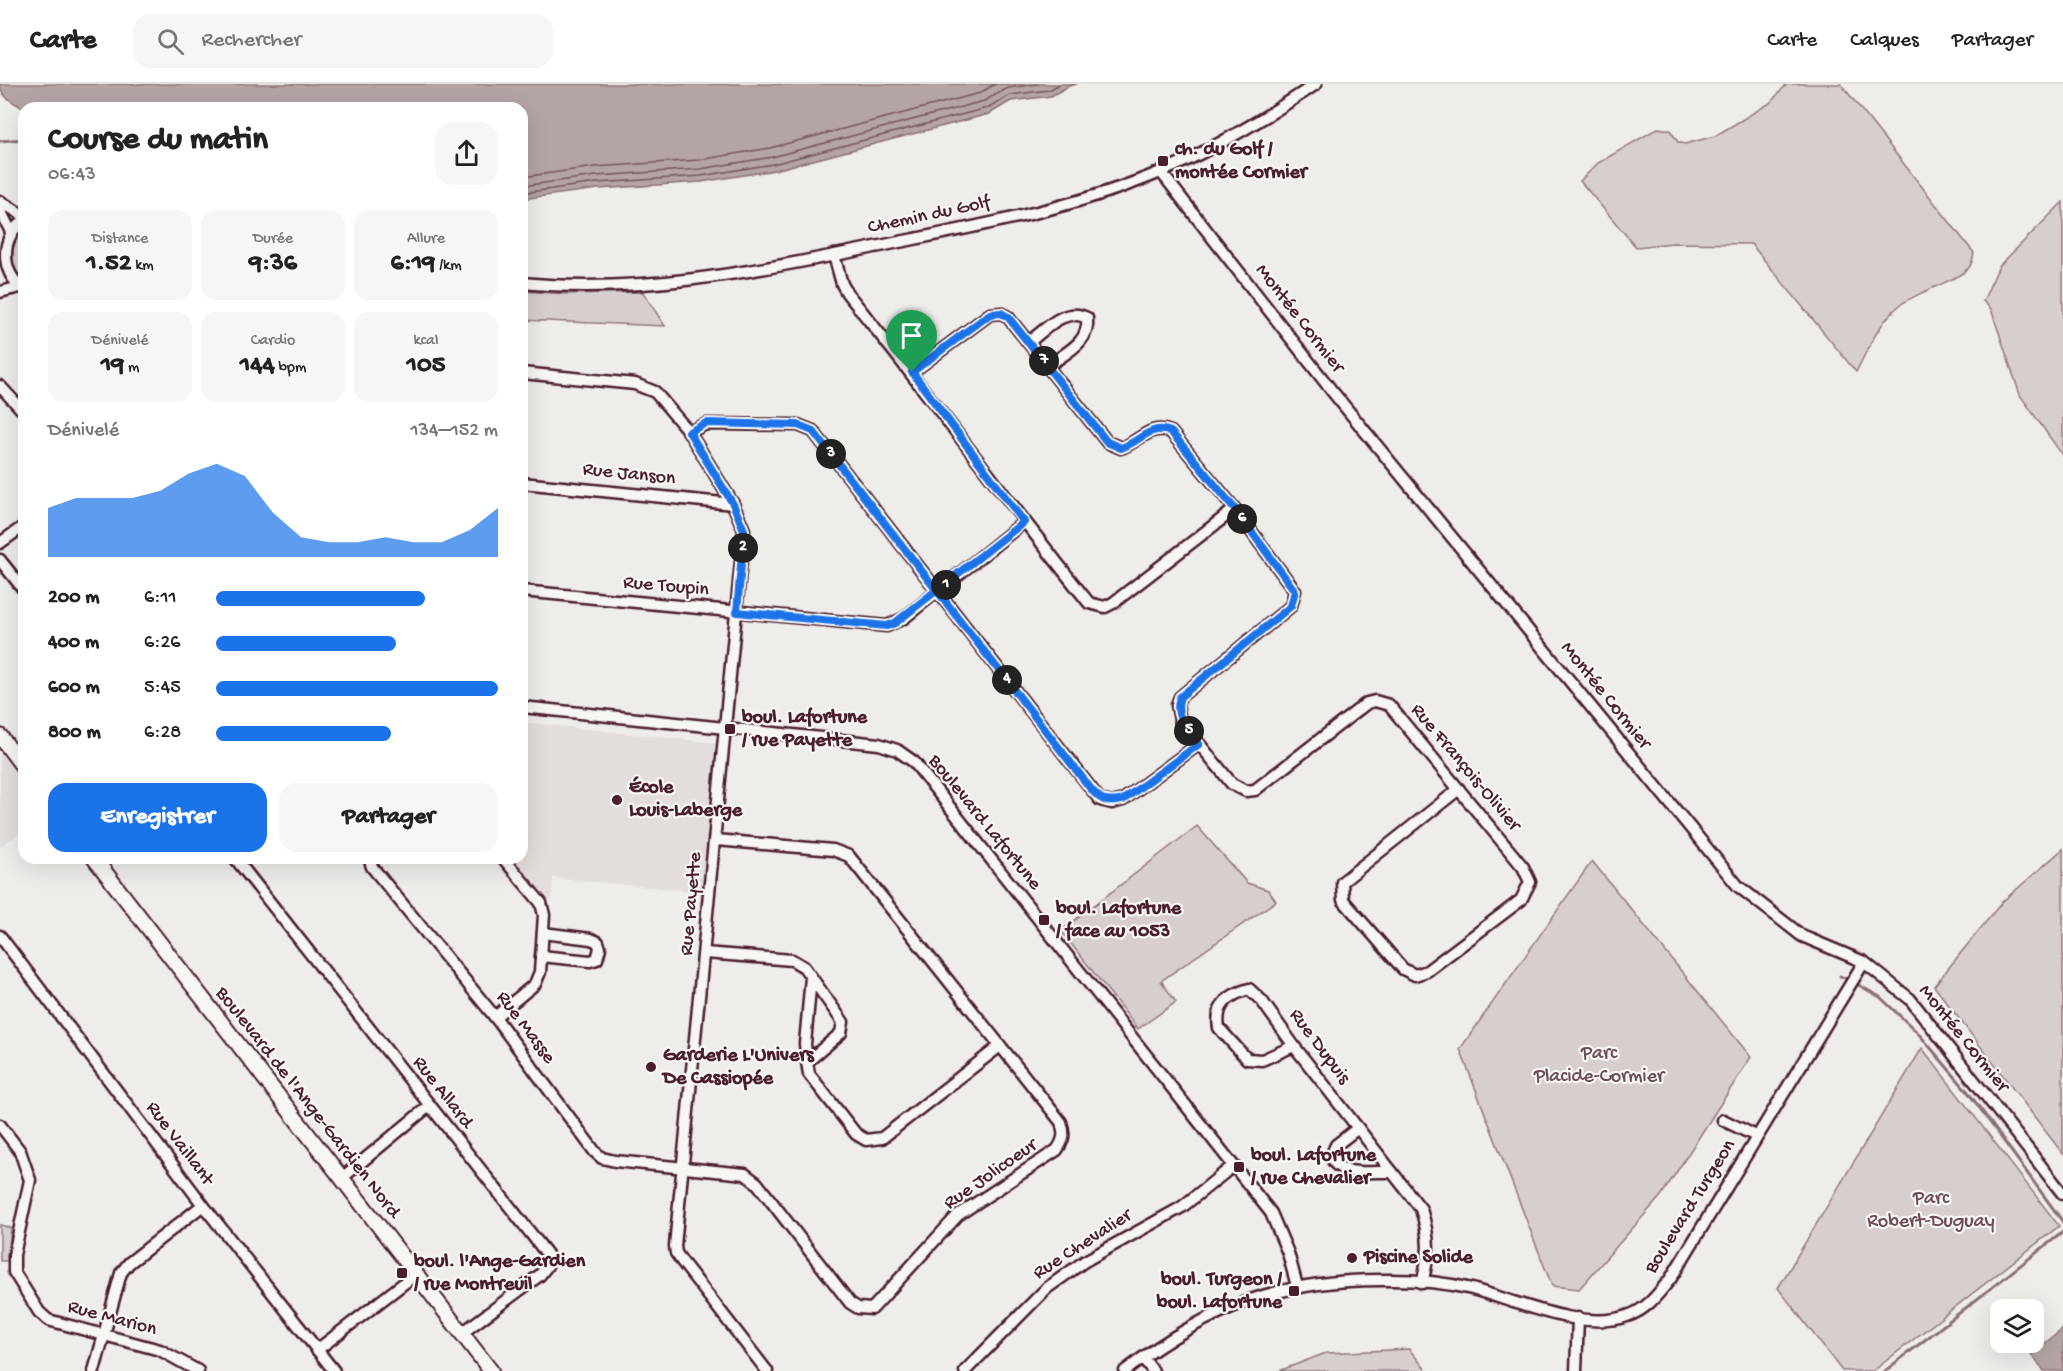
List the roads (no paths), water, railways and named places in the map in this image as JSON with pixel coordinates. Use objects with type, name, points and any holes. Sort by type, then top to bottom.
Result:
[{"type":"main road","points":[[0,736],[18,760]]},
{"type":"main road","name":"Boulevard de l'Ange-Gardien Nord","points":[[99,864],[491,1371]]},
{"type":"street","name":"Chemin du Golf","points":[[528,284],[662,284],[743,273],[1044,210],[1161,172],[1234,136],[1316,84]]},
{"type":"street","name":"Montée Cormier","points":[[1161,172],[1332,391],[1738,886],[1802,936],[1864,962],[1889,979],[1916,1005],[2063,1194]]},
{"type":"street","points":[[0,201],[18,212]]},
{"type":"street","points":[[0,210],[11,232]]},
{"type":"street","points":[[0,279],[5,267],[4,249],[11,232],[18,226]]},
{"type":"street","points":[[834,255],[840,280],[848,293],[912,372],[1024,522],[1089,603],[1105,606],[1113,603],[1235,509]]},
{"type":"street","points":[[5,267],[18,283]]},
{"type":"street","points":[[0,292],[18,289]]},
{"type":"street","name":"Rue François-Olivier","points":[[912,372],[990,314],[1001,313],[1008,317],[1029,342],[1107,442],[1121,448],[1154,429],[1163,428],[1171,432],[1235,509],[1295,591],[1291,606],[1180,697],[1177,705],[1179,720],[1232,784],[1246,791],[1255,790],[1367,703],[1375,701],[1389,705],[1459,789],[1523,867],[1530,882],[1521,900],[1428,971],[1415,975],[1403,969],[1343,900],[1342,882],[1459,789]]},
{"type":"street","points":[[1029,342],[1066,315],[1077,313],[1087,318],[1089,328],[1086,337],[1048,366]]},
{"type":"street","name":"Rue Payette","points":[[528,374],[645,386],[655,392],[689,432],[733,504],[744,530],[716,840],[682,1168],[676,1253],[767,1371]]},
{"type":"street","points":[[0,386],[18,406]]},
{"type":"street","points":[[689,432],[706,423],[798,425],[813,431],[1100,800],[1112,803],[1123,800],[1199,744]]},
{"type":"street","name":"Rue Janson","points":[[528,484],[733,504]]},
{"type":"street","name":"Rue Toupin","points":[[528,592],[887,626],[904,618],[1024,522]]},
{"type":"street","points":[[0,543],[18,530]]},
{"type":"street","points":[[0,560],[18,582]]},
{"type":"street","name":"Boulevard Lafortune","points":[[528,708],[879,744],[897,750],[914,762],[1271,1213],[1288,1252],[1297,1286]]},
{"type":"street","name":"Rue Jolicoeur","points":[[682,1168],[745,1174],[752,1178],[850,1302],[858,1308],[872,1309],[958,1215],[1057,1150],[1064,1140],[1061,1122],[849,856],[833,850],[716,840]]},
{"type":"street","name":"Rue Allard","points":[[240,864],[547,1254],[547,1266],[540,1275],[462,1333]]},
{"type":"street","name":"Rue Masse","points":[[371,864],[495,1017],[595,1152],[615,1161],[682,1168]]},
{"type":"street","points":[[495,1017],[535,984],[540,972],[544,915],[541,903],[508,864]]},
{"type":"street","points":[[541,956],[590,962],[597,959],[600,948],[598,942],[591,939],[543,933]]},
{"type":"street","name":"Rue Vaillant","points":[[0,936],[203,1205],[334,1371]]},
{"type":"street","points":[[705,952],[792,960],[804,967],[841,1018],[843,1026],[841,1033],[807,1062]]},
{"type":"street","name":"Boulevard Turgeon","points":[[1125,1371],[1224,1308],[1297,1286],[1390,1280],[1422,1282],[1469,1288],[1578,1318],[1599,1321],[1627,1317],[1657,1297],[1864,962]]},
{"type":"street","points":[[811,977],[805,1044],[809,1074],[856,1134],[873,1141],[882,1138],[1000,1046]]},
{"type":"street","name":"Rue Dupuis","points":[[1294,1046],[1254,1061],[1247,1059],[1219,1029],[1219,1009],[1226,999],[1249,989],[1262,1001],[1294,1046],[1421,1209],[1428,1233],[1429,1255],[1422,1282]]},
{"type":"street","points":[[342,1178],[429,1107]]},
{"type":"street","points":[[1723,1120],[1756,1136]]},
{"type":"street","name":"Rue Marion","points":[[0,1125],[20,1151],[30,1180],[14,1255],[14,1272],[39,1312],[48,1320],[160,1350],[198,1371]]},
{"type":"street","points":[[1358,1128],[1336,1145],[1331,1156],[1333,1163],[1340,1169],[1392,1172]]},
{"type":"street","name":"Rue Chevalier","points":[[965,1371],[1047,1287],[1085,1261],[1182,1207],[1233,1166]]},
{"type":"street","points":[[94,1371],[121,1273],[129,1263],[203,1205]]},
{"type":"street","points":[[317,1350],[416,1274]]},
{"type":"street","points":[[1576,1371],[1578,1318]]},
{"type":"street","points":[[1143,1358],[1153,1371]]},
{"type":"water","points":[[0,84],[1077,84],[1051,96],[1011,101],[989,114],[775,170],[701,182],[598,189],[528,198],[528,102],[18,102],[18,105],[5,96]]},
{"type":"water","points":[[2063,1329],[2063,1371],[2044,1371],[2031,1354],[2044,1353],[2044,1344]]},
{"type":"waterway","points":[[0,141],[18,140]]},
{"type":"waterway","points":[[1840,976],[1849,980]]},
{"type":"waterway","points":[[1855,983],[1880,997],[1918,1033],[1968,1092],[2063,1222]]},
{"type":"waterway","points":[[1885,1371],[2063,1232]]},
{"type":"place","name":"ch. du Golf / montée Cormier","points":[[1163,161]]},
{"type":"place","name":"boul. Lafortune / rue Payette","points":[[730,729]]},
{"type":"place","name":"École Louis-Laberge","points":[[617,800]]},
{"type":"place","name":"boul. Lafortune / face au 1053","points":[[1044,920]]},
{"type":"place","name":"Garderie L'Univers De Cassiopée","points":[[651,1067]]},
{"type":"place","name":"boul. Lafortune / rue Chevalier","points":[[1239,1167]]},
{"type":"place","name":"Piscine Solide","points":[[1352,1258]]},
{"type":"place","name":"boul. l'Ange-Gardien / rue Montreuil","points":[[402,1273]]},
{"type":"place","name":"boul. Turgeon / boul. Lafortune","points":[[1294,1291]]},
{"type":"park label","name":"Parc Placide-Cormier","points":[[1599,1066]]},
{"type":"park label","name":"Parc Robert-Duguay","points":[[1931,1210]]}]
